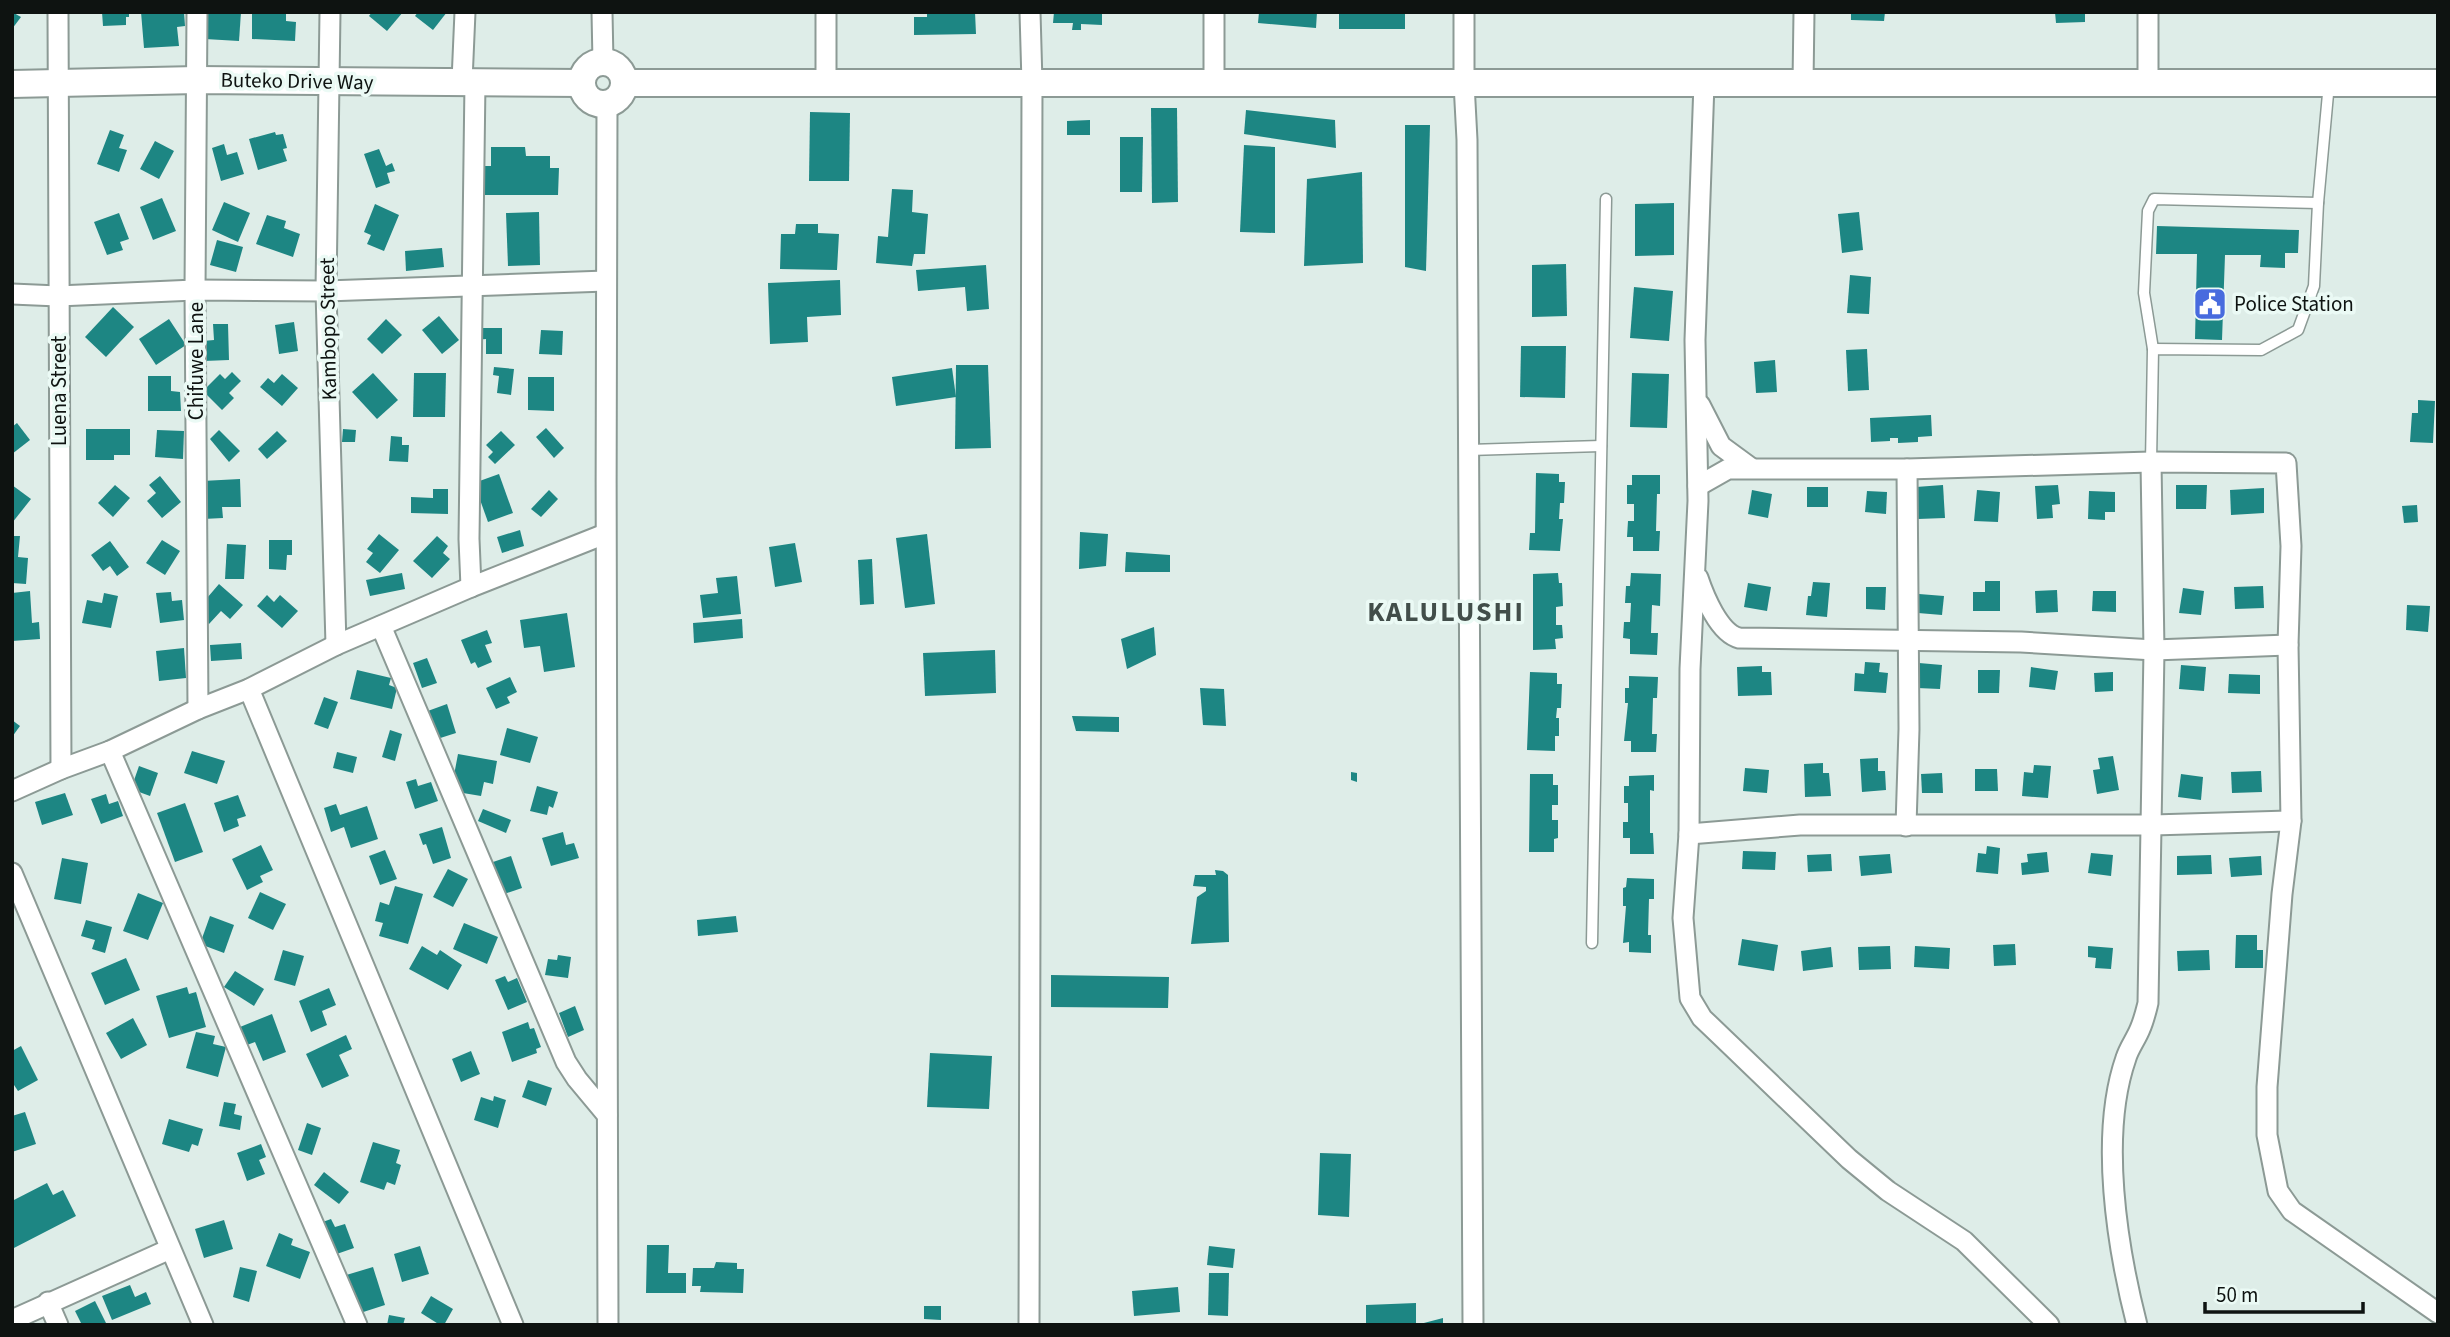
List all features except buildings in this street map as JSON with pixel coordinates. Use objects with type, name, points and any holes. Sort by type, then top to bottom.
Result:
[{"type":"street","name":"Luena Street","points":[[58,12],[61,769]]},
{"type":"street","name":"Chifuwe Lane","points":[[198,12],[195,290],[198,709]]},
{"type":"street","name":"Kambopo Street","points":[[330,12],[326,291],[336,645]]},
{"type":"street","points":[[465,12],[474,286],[469,539],[471,587]]},
{"type":"street","points":[[602,12],[603,62]]},
{"type":"street","points":[[826,12],[826,83]]},
{"type":"street","points":[[1029,1325],[1030,12]]},
{"type":"street","points":[[1214,12],[1214,83]]},
{"type":"street","points":[[1464,12],[1467,140],[1473,1325]]},
{"type":"street","points":[[1803,83],[1804,12]]},
{"type":"street","points":[[2148,12],[2148,83]]},
{"type":"street","points":[[603,62],[614,65],[622,72],[624,83],[622,93],[607,104],[595,103],[586,95],[582,83],[585,73],[593,65],[603,62]]},
{"type":"street","name":"Buteko Drive Way","points":[[12,84],[197,80],[582,83]]},
{"type":"street","points":[[624,83],[2438,83]]},
{"type":"street","points":[[1704,83],[1695,340],[1698,485],[1690,669],[1689,834],[1683,918],[1690,998],[1696,1010],[1724,1040],[1849,1159],[1888,1191],[1964,1241],[2049,1325]]},
{"type":"street","points":[[607,104],[605,534],[608,1325]]},
{"type":"street","points":[[12,294],[58,296],[195,290],[326,291],[606,281]]},
{"type":"street","points":[[1697,399],[1721,446],[1751,468]]},
{"type":"street","points":[[1698,485],[1728,468],[1907,469],[2151,462],[2286,463],[2291,546],[2288,645],[2291,821],[2282,894],[2267,1087],[2267,1135],[2278,1191],[2292,1211],[2438,1313]]},
{"type":"street","points":[[2137,1325],[2117,1227],[2113,1135],[2118,1090],[2126,1057],[2141,1028],[2148,1003],[2154,650],[2151,462]]},
{"type":"street","points":[[1906,826],[1909,729],[1907,469]]},
{"type":"street","points":[[12,791],[249,689],[336,645],[471,587],[605,534]]},
{"type":"street","points":[[1695,570],[1702,592],[1724,630],[1732,636],[2021,642],[2154,650],[2288,645]]},
{"type":"street","points":[[381,626],[566,1062],[607,1115]]},
{"type":"street","points":[[249,689],[513,1325]]},
{"type":"street","points":[[110,751],[357,1325]]},
{"type":"street","points":[[1689,834],[1800,825],[2153,825],[2291,821]]},
{"type":"street","points":[[12,873],[203,1325]]},
{"type":"street","points":[[12,1320],[170,1249]]},
{"type":"street","points":[[48,1302],[58,1325]]},
{"type":"lane","points":[[2152,349],[2261,350],[2298,330],[2314,286],[2318,203],[2329,83]]},
{"type":"lane","points":[[1592,943],[1605,199]]},
{"type":"lane","points":[[2151,462],[2152,349],[2144,293],[2148,212],[2154,199],[2318,203]]},
{"type":"lane","points":[[1469,450],[1601,446]]},
{"type":"place","name":"Police Station","points":[[2210,304]]},
{"type":"district","name":"KALULUSHI","points":[[1446,611]]}]
